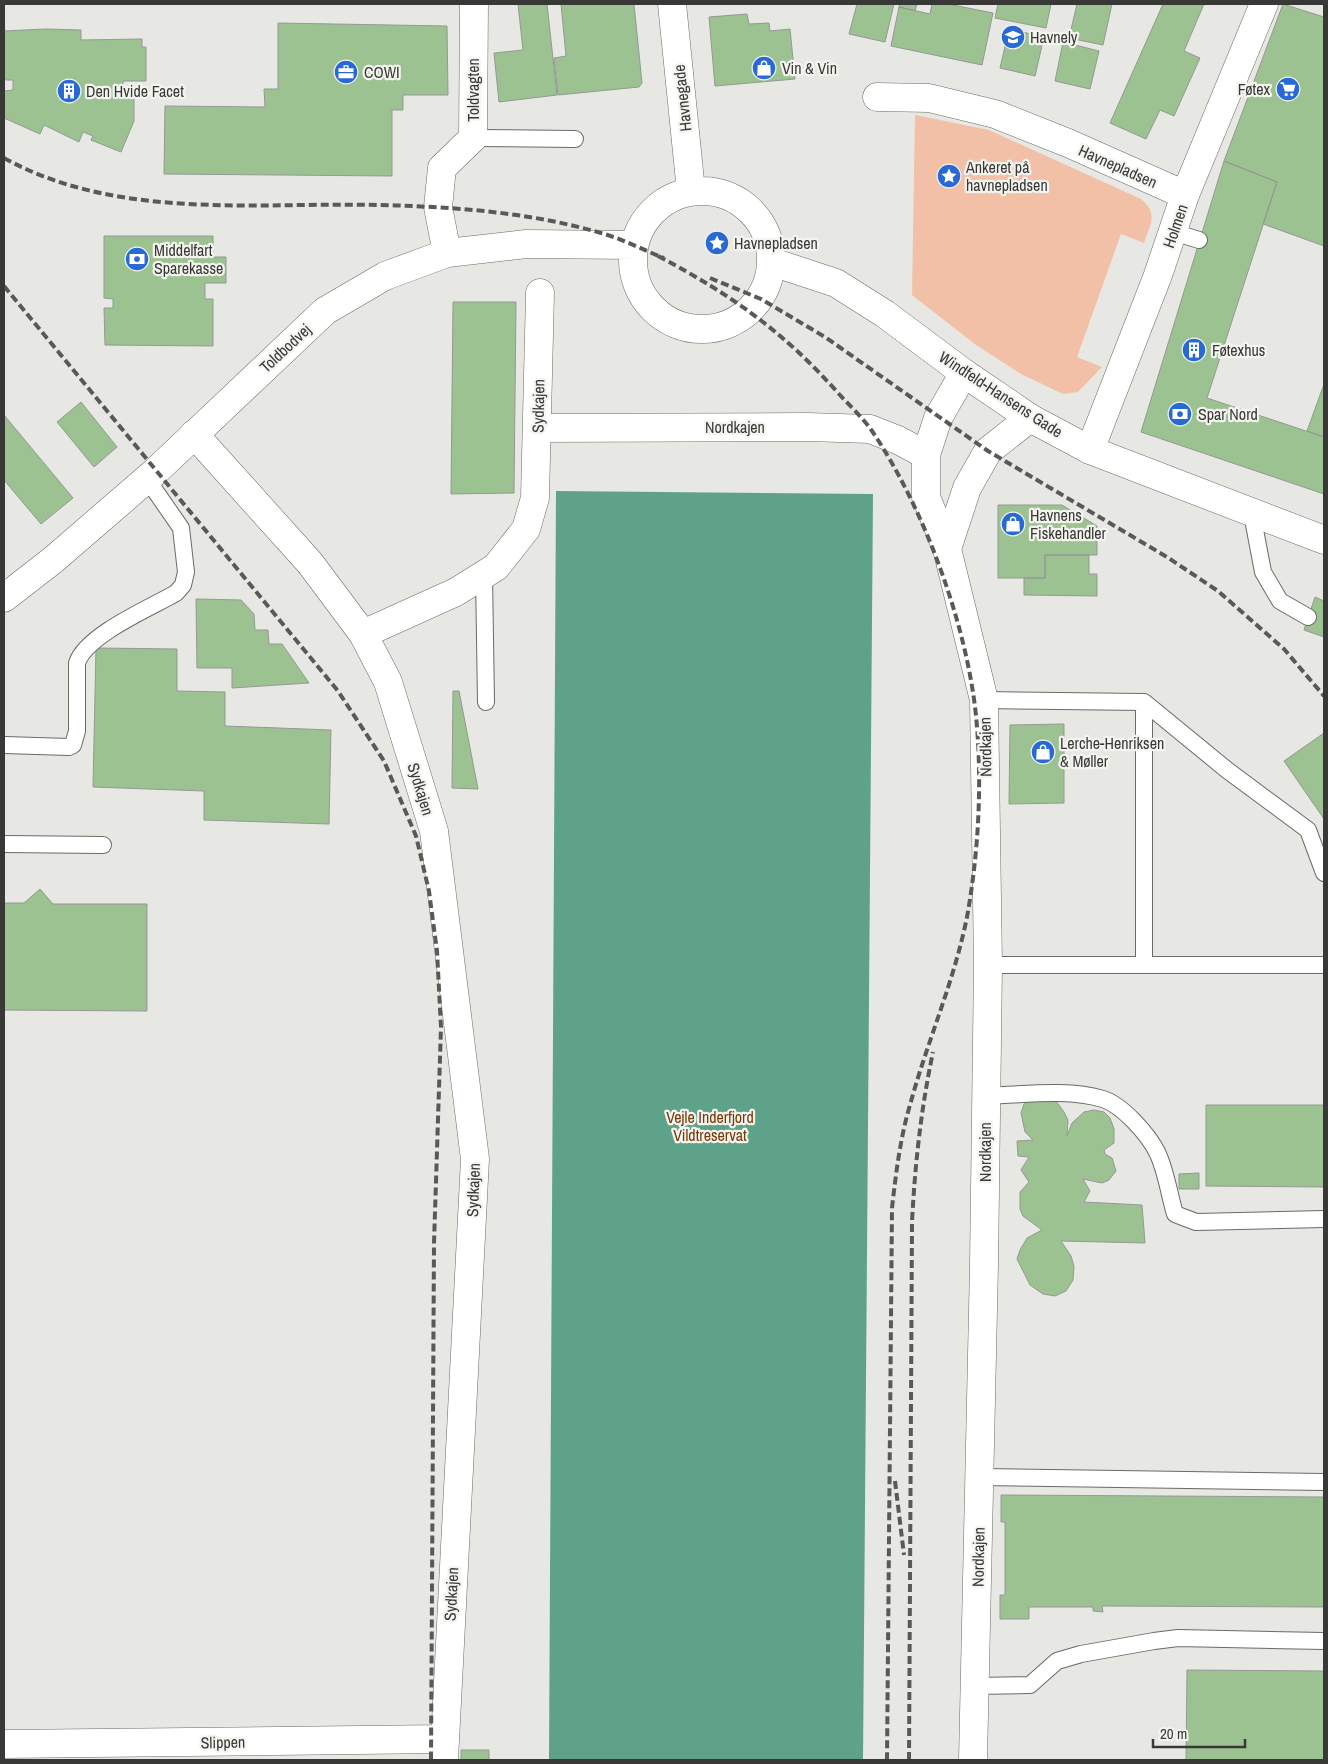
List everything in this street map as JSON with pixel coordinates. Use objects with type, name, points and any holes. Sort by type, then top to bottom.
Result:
[{"type":"street","name":"Toldvagten","points":[[448,253],[438,207],[442,168],[473,138],[474,4]]},
{"type":"street","name":"Havnegade","points":[[672,4],[691,192]]},
{"type":"street","name":"Holmen","points":[[1090,450],[1173,232],[1185,195],[1264,4]]},
{"type":"street","name":"Havnepladsen","points":[[877,97],[929,98],[995,114],[1185,195]]},
{"type":"street","points":[[711,191],[731,197],[748,208],[764,229],[769,242],[772,262],[769,281],[760,299],[751,311],[730,324],[709,330],[687,329],[667,321],[650,306],[642,294],[632,267],[634,245],[642,226],[654,209],[671,198],[691,192],[711,191]]},
{"type":"street","name":"Toldbodvej","points":[[4,598],[53,560],[147,479],[325,311],[385,276],[448,253],[526,244],[634,245]]},
{"type":"street","name":"Windfeld-Hansens Gade","points":[[772,262],[836,283],[885,314],[964,374],[1030,418],[1090,450],[1252,514],[1324,540]]},
{"type":"street","name":"Sydkajen","points":[[363,634],[456,592],[484,575],[496,567],[526,528],[535,498],[540,293]]},
{"type":"street","name":"Nordkajen","points":[[964,374],[938,418],[926,455],[926,497],[947,549],[984,700],[988,965],[984,1265],[973,1760]]},
{"type":"street","points":[[947,549],[966,488],[988,451],[1030,418]]},
{"type":"street","name":"Nordkajen","points":[[538,428],[808,427],[870,429],[898,440],[926,455]]},
{"type":"street","name":"Sydkajen","points":[[194,434],[310,563],[363,634],[388,682],[434,831],[475,1159],[444,1750]]},
{"type":"street","name":"Slippen","points":[[4,1744],[444,1750]]},
{"type":"lane","points":[[473,138],[575,139]]},
{"type":"lane","points":[[1173,232],[1199,240]]},
{"type":"lane","points":[[4,744],[69,747],[74,745],[77,663],[80,654],[102,636],[176,593],[183,585],[186,572],[182,528],[147,479]]},
{"type":"lane","points":[[1252,514],[1262,572],[1280,601],[1308,617]]},
{"type":"lane","points":[[484,575],[486,702]]},
{"type":"lane","points":[[984,700],[1144,702],[1227,770],[1308,830],[1324,872]]},
{"type":"lane","points":[[1144,702],[1144,965]]},
{"type":"lane","points":[[4,844],[103,845]]},
{"type":"lane","points":[[988,965],[1324,966]]},
{"type":"lane","points":[[985,1096],[1068,1094],[1104,1099],[1138,1124],[1147,1136],[1158,1153],[1175,1214],[1196,1222],[1324,1219]]},
{"type":"lane","points":[[980,1477],[1324,1482]]},
{"type":"lane","points":[[975,1686],[1030,1685],[1041,1673],[1057,1661],[1081,1654],[1154,1641],[1178,1638],[1324,1641]]},
{"type":"shaded area","points":[[915,115],[989,130],[1141,199],[1147,204],[1152,220],[1144,243],[1121,234],[1077,357],[1102,367],[1078,392],[1063,394],[1021,374],[976,345],[912,295]]},
{"type":"shaded area","name":"Vejle Inderfjord Vildtreservat","points":[[556,491],[873,494],[863,1760],[549,1760]]},
{"type":"building","points":[[518,4],[547,4],[557,95],[499,102],[494,53],[523,50]]},
{"type":"building","points":[[561,4],[634,4],[642,83],[639,87],[558,95],[554,58],[566,56]]},
{"type":"building","points":[[857,4],[894,4],[885,42],[849,34]]},
{"type":"building","points":[[900,4],[917,4],[915,11],[899,7]]},
{"type":"building","points":[[932,4],[948,4],[993,13],[982,65],[891,46],[899,7],[930,14]]},
{"type":"building","points":[[998,4],[1051,4],[1046,28],[995,18]]},
{"type":"building","points":[[1077,4],[1112,4],[1103,45],[1069,38]]},
{"type":"building","points":[[1163,4],[1204,4],[1184,51],[1200,58],[1174,116],[1160,110],[1146,139],[1110,123]]},
{"type":"building","name":"Føtex","points":[[1283,4],[1324,17],[1324,246],[1263,224],[1277,182],[1224,161]]},
{"type":"building","points":[[747,14],[749,24],[769,23],[770,31],[790,29],[795,79],[715,86],[709,17]]},
{"type":"building","points":[[278,23],[447,26],[448,95],[403,95],[403,110],[392,110],[392,176],[164,174],[165,106],[265,107],[264,89],[278,89]]},
{"type":"building","points":[[1009,29],[1044,37],[1035,76],[1000,68]]},
{"type":"building","name":"Den Hvide Facet","points":[[81,30],[81,40],[142,39],[142,47],[146,47],[146,81],[123,81],[123,88],[134,88],[134,121],[121,152],[91,140],[93,136],[83,132],[79,142],[44,125],[40,134],[4,118],[4,91],[13,90],[13,80],[6,80],[4,75],[4,31]]},
{"type":"building","points":[[1063,42],[1099,51],[1090,89],[1055,81]]},
{"type":"building","name":"Føtexhus","points":[[1224,161],[1277,182],[1207,398],[1324,437],[1324,494],[1141,432]]},
{"type":"building","points":[[104,236],[213,236],[213,257],[226,257],[226,283],[205,283],[205,299],[213,299],[213,346],[105,345],[104,308],[113,308],[113,299],[104,298]]},
{"type":"building","points":[[453,302],[516,302],[514,493],[451,494]]},
{"type":"building","points":[[1324,384],[1324,437],[1307,431]]},
{"type":"building","points":[[81,402],[117,447],[94,467],[57,422]]},
{"type":"building","points":[[4,415],[73,498],[41,524],[4,480]]},
{"type":"building","points":[[998,505],[1062,505],[1097,526],[1097,555],[1045,555],[1045,578],[998,578]]},
{"type":"building","points":[[1045,555],[1089,555],[1089,574],[1097,574],[1097,596],[1024,595],[1024,578],[1045,578]]},
{"type":"building","points":[[1315,597],[1324,601],[1324,637],[1304,630]]},
{"type":"building","points":[[196,599],[241,600],[254,614],[255,630],[268,630],[269,644],[282,644],[309,683],[232,688],[232,668],[197,668]]},
{"type":"building","points":[[96,648],[177,649],[177,691],[225,692],[225,726],[331,730],[329,824],[204,820],[204,791],[93,787]]},
{"type":"building","points":[[453,691],[459,691],[478,789],[452,788]]},
{"type":"building","points":[[1064,724],[1064,803],[1009,804],[1010,725]]},
{"type":"building","points":[[1324,733],[1324,819],[1284,761]]},
{"type":"building","points":[[40,889],[53,904],[147,904],[147,1011],[4,1010],[4,903],[24,903]]},
{"type":"building","points":[[1047,1097],[1056,1101],[1064,1112],[1068,1120],[1067,1136],[1072,1123],[1084,1112],[1094,1110],[1104,1112],[1110,1118],[1114,1129],[1114,1143],[1104,1150],[1105,1154],[1112,1158],[1116,1171],[1109,1180],[1102,1183],[1083,1179],[1090,1191],[1084,1202],[1142,1205],[1145,1243],[1061,1241],[1071,1256],[1074,1266],[1073,1280],[1066,1291],[1055,1296],[1043,1294],[1030,1285],[1017,1259],[1027,1238],[1042,1230],[1023,1216],[1020,1209],[1020,1192],[1029,1182],[1021,1170],[1029,1157],[1018,1156],[1017,1141],[1033,1140],[1025,1132],[1021,1113],[1024,1104],[1029,1100]]},
{"type":"building","points":[[1206,1105],[1324,1105],[1324,1187],[1206,1186]]},
{"type":"building","points":[[1199,1173],[1199,1189],[1179,1189],[1179,1174]]},
{"type":"building","points":[[1001,1495],[1324,1497],[1324,1607],[1102,1606],[1103,1612],[1093,1611],[1093,1607],[1029,1607],[1029,1619],[1000,1619],[1000,1595],[1005,1595],[1005,1522],[1001,1522]]},
{"type":"building","points":[[1187,1670],[1324,1671],[1324,1760],[1186,1760]]},
{"type":"building","points":[[461,1750],[489,1750],[489,1760],[461,1760]]},
{"type":"railway","points":[[4,158],[48,178],[93,192],[140,200],[188,204],[381,205],[492,212],[547,220],[601,233],[664,258]]},
{"type":"railway","points":[[658,256],[710,285],[756,316],[777,333],[818,372],[872,431],[910,497],[927,534],[955,612],[973,690],[977,727],[979,799],[971,894],[962,941],[907,1118],[899,1156],[892,1208],[887,1760]]},
{"type":"railway","points":[[710,278],[761,299],[825,337],[988,451],[1167,557],[1218,591],[1284,649],[1324,696]]},
{"type":"railway","points":[[4,286],[338,691],[384,761],[416,836],[429,891],[437,951],[441,1027],[434,1243],[431,1760]]},
{"type":"railway","points":[[909,1760],[912,1222],[919,1137],[933,1052]]},
{"type":"railway","points":[[895,1481],[904,1555]]},
{"type":"place","name":"Havnely","points":[[1013,37]]},
{"type":"place","name":"Vin & Vin","points":[[764,68]]},
{"type":"place","name":"COWI","points":[[346,72]]},
{"type":"place","name":"Føtex","points":[[1288,89]]},
{"type":"place","name":"Den Hvide Facet","points":[[69,91]]},
{"type":"place","name":"Ankeret på havnepladsen","points":[[949,176]]},
{"type":"place","name":"Havnepladsen","points":[[717,243]]},
{"type":"place","name":"Middelfart Sparekasse","points":[[137,259]]},
{"type":"place","name":"Føtexhus","points":[[1194,350]]},
{"type":"place","name":"Spar Nord","points":[[1180,414]]},
{"type":"place","name":"Havnens Fiskehandler","points":[[1013,524]]},
{"type":"place","name":"Lerche-Henriksen & Møller","points":[[1043,752]]}]
